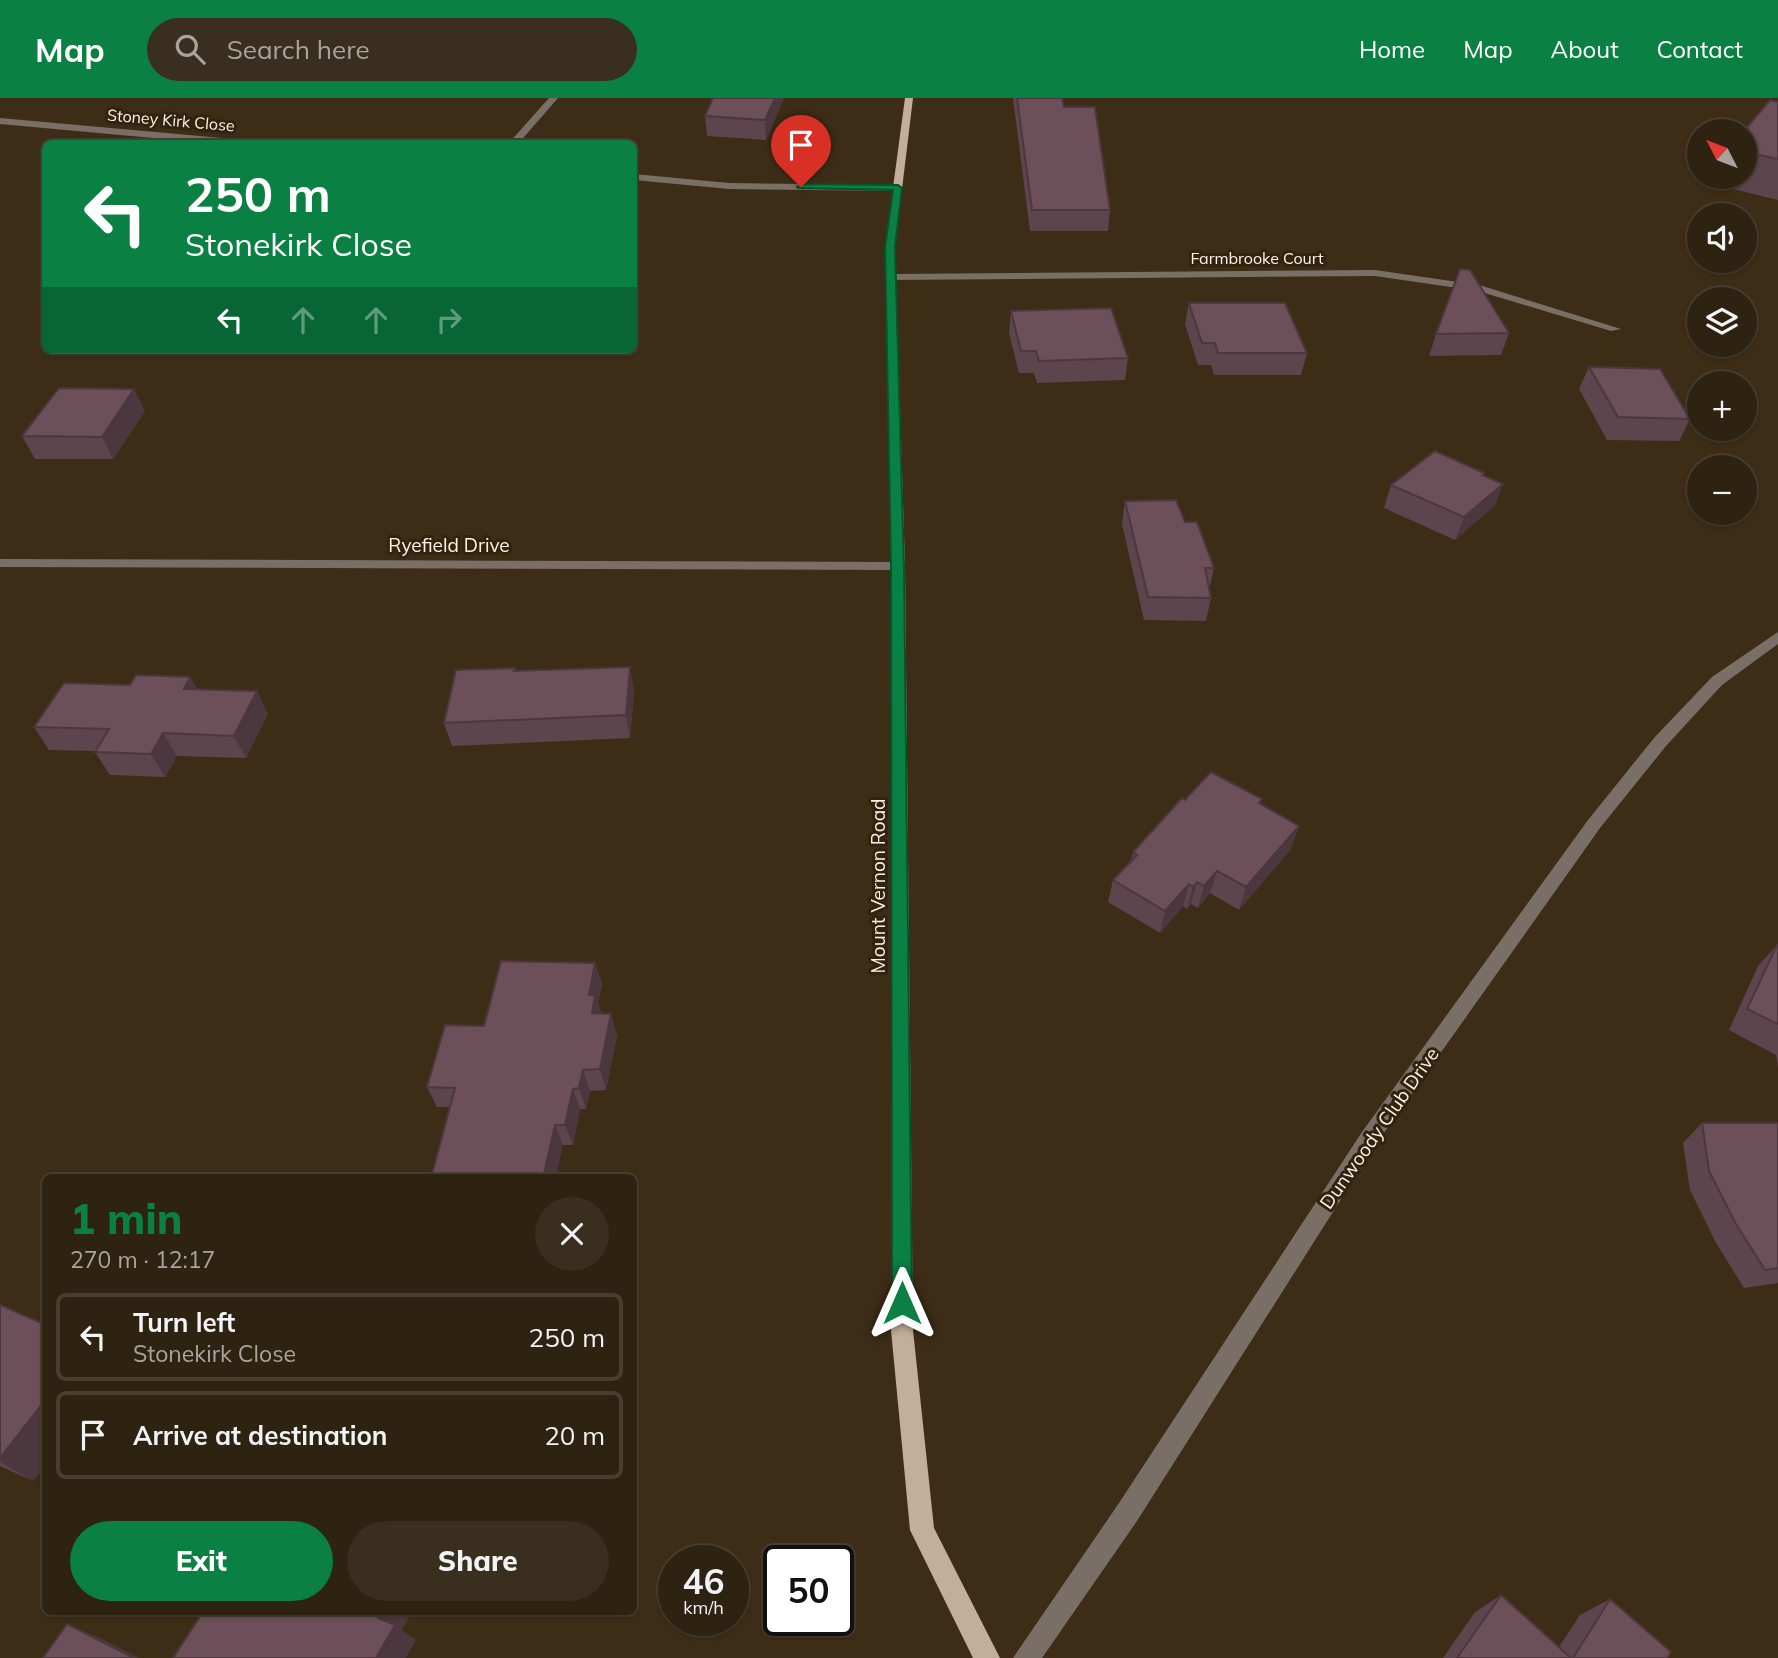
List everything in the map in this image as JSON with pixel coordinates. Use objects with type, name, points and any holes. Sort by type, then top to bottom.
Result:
[{"type":"main road","name":"Mount Vernon Road","points":[[909,98],[890,247],[898,566],[902,1330],[922,1530],[987,1658]]},
{"type":"street","points":[[516,140],[554,98]]},
{"type":"street","name":"Stoney Kirk Close","points":[[0,121],[211,140]]},
{"type":"street","points":[[637,177],[729,186],[898,188]]},
{"type":"street","name":"Farmbrooke Court","points":[[891,277],[1376,273],[1479,288],[1615,329]]},
{"type":"street","name":"Ryefield Drive","points":[[0,563],[898,566]]},
{"type":"street","name":"Dunwoody Club Drive","points":[[1026,1658],[1128,1512],[1368,1138],[1594,824],[1660,742],[1717,681],[1778,638]]},
{"type":"building","points":[[713,98],[775,98],[765,120],[705,116]]},
{"type":"building","points":[[1017,98],[1062,98],[1064,107],[1095,107],[1110,210],[1032,210]]},
{"type":"building","points":[[1770,100],[1778,102],[1778,159],[1757,155],[1757,119],[1754,119]]},
{"type":"building","points":[[1460,269],[1470,270],[1509,333],[1436,334]]},
{"type":"building","points":[[1189,303],[1285,303],[1307,353],[1218,353],[1215,343],[1202,343]]},
{"type":"building","points":[[1111,308],[1128,358],[1039,361],[1036,351],[1021,351],[1011,311]]},
{"type":"building","points":[[1589,367],[1660,369],[1687,414],[1687,419],[1618,417]]},
{"type":"building","points":[[59,388],[134,389],[102,437],[22,436]]},
{"type":"building","points":[[1435,451],[1503,484],[1464,517],[1391,485]]},
{"type":"building","points":[[1176,500],[1185,522],[1197,522],[1214,568],[1205,568],[1211,598],[1148,597],[1125,501]]},
{"type":"building","points":[[630,667],[626,715],[444,723],[456,670]]},
{"type":"building","points":[[136,675],[190,677],[184,689],[257,691],[234,736],[163,733],[151,754],[95,752],[109,729],[34,727],[64,683],[130,685]]},
{"type":"building","points":[[1211,772],[1262,799],[1259,803],[1299,826],[1246,887],[1217,871],[1204,886],[1197,882],[1193,887],[1189,884],[1165,911],[1113,880],[1137,855],[1133,852],[1182,798],[1185,800]]},
{"type":"building","points":[[1778,945],[1778,1024],[1747,1009]]},
{"type":"building","points":[[501,961],[595,963],[589,995],[595,995],[592,1013],[611,1014],[600,1069],[583,1070],[579,1088],[573,1089],[565,1125],[555,1125],[544,1174],[432,1174],[455,1088],[427,1087],[445,1025],[484,1026]]},
{"type":"building","points":[[1702,1123],[1778,1123],[1778,1268],[1765,1270],[1736,1224],[1709,1171]]},
{"type":"building","points":[[0,1305],[42,1323],[42,1404],[0,1458]]},
{"type":"building","points":[[1501,1595],[1571,1658],[1457,1658]]},
{"type":"building","points":[[1610,1599],[1671,1652],[1667,1658],[1573,1658]]},
{"type":"building","points":[[201,1615],[380,1615],[378,1618],[395,1625],[376,1658],[173,1658]]},
{"type":"building","points":[[67,1624],[134,1658],[43,1658]]},
{"type":"route","points":[[801,187],[898,188],[890,247],[898,566],[902,1303]]}]
